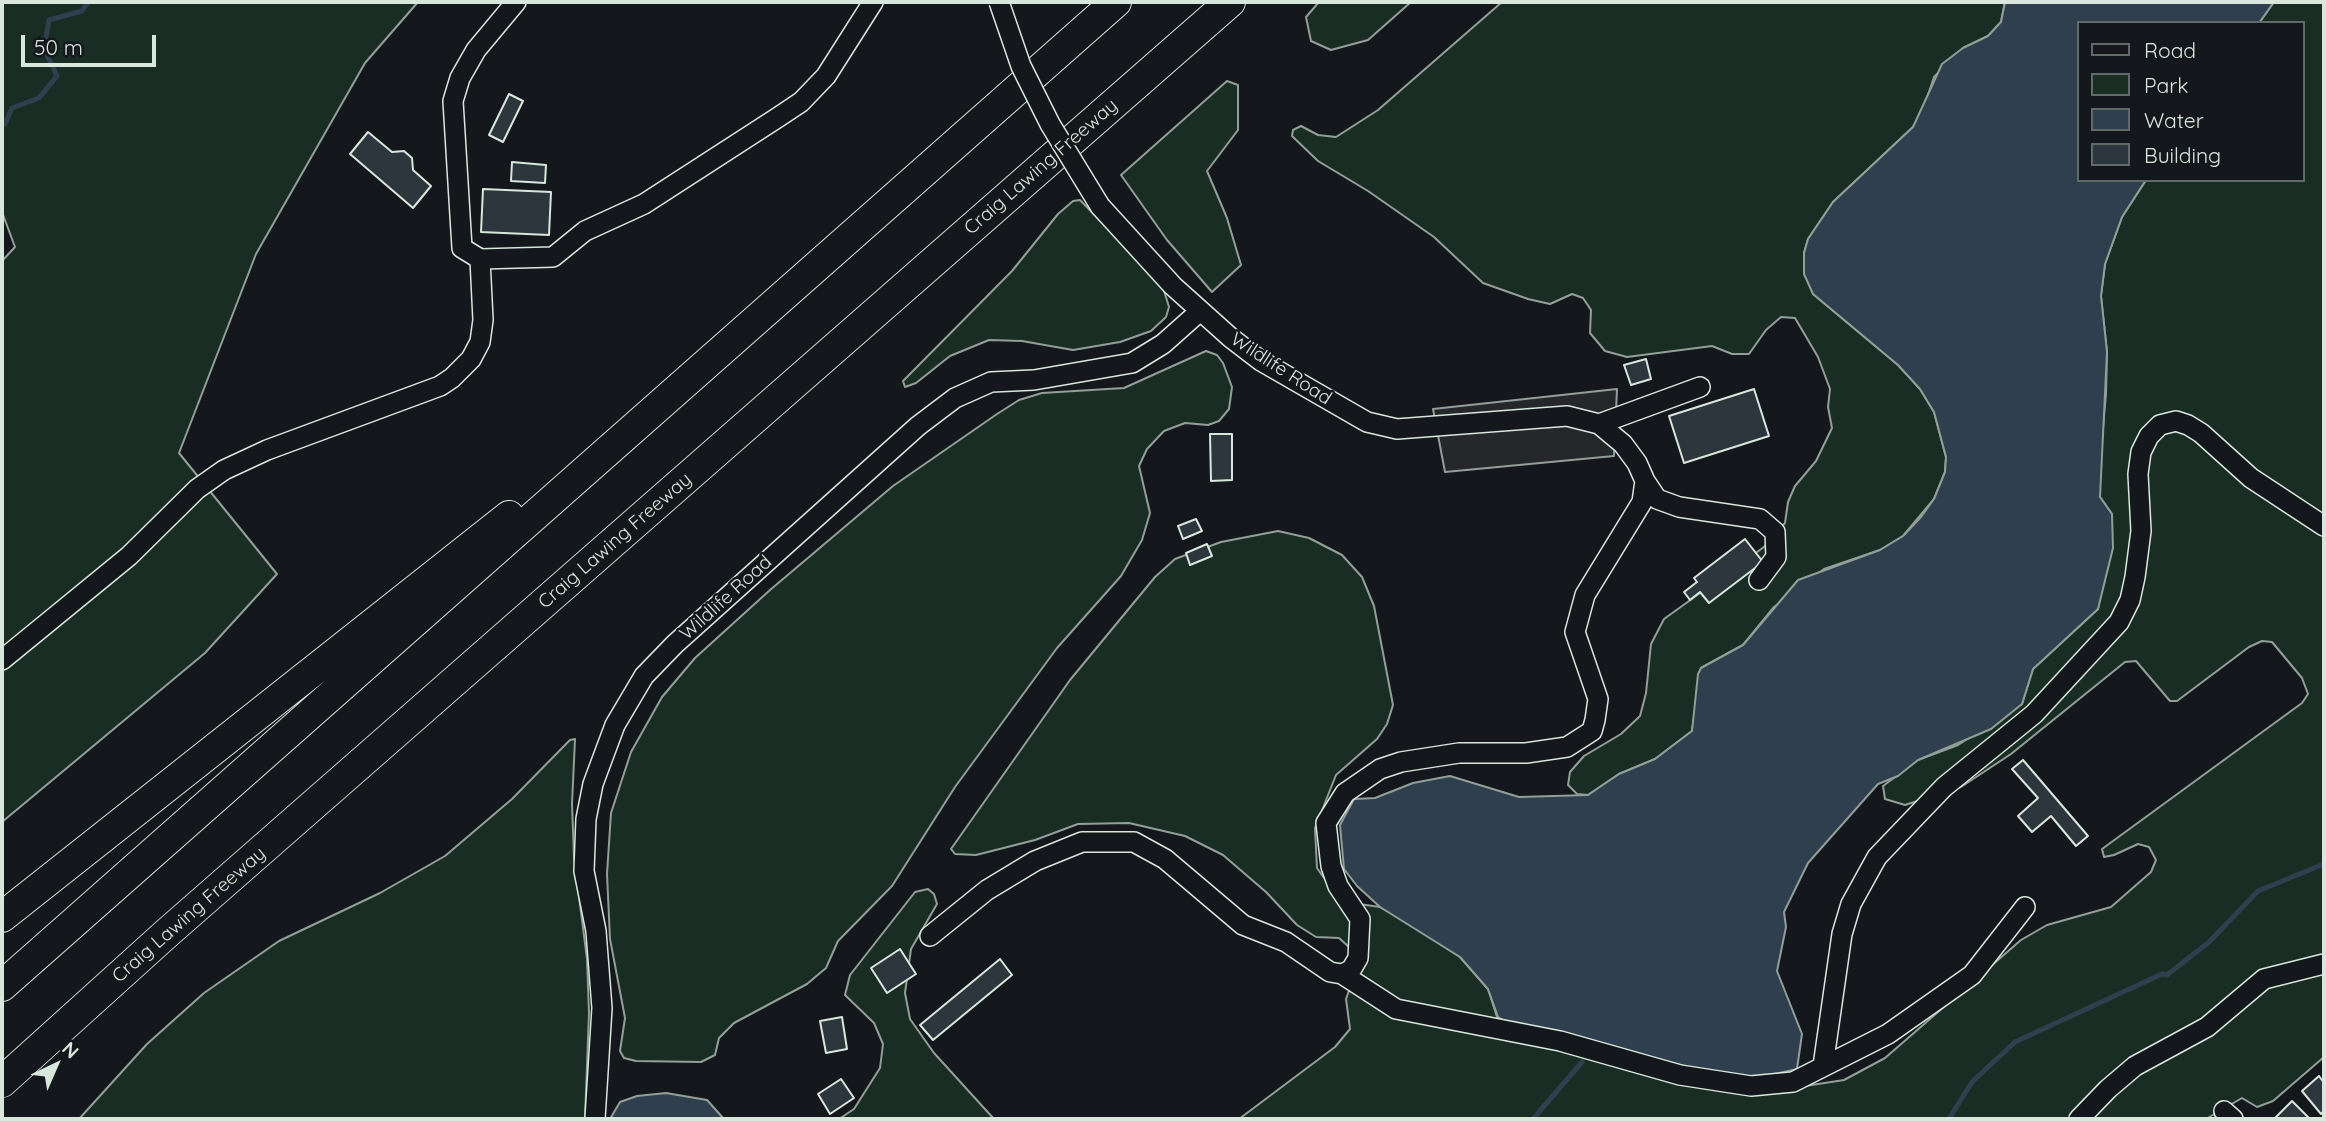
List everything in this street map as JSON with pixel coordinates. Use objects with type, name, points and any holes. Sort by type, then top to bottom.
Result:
[{"type":"highway","points":[[2,986],[1116,2]]},
{"type":"highway","name":"Craig Lawing Freeway","points":[[2,1082],[167,933],[1230,2]]},
{"type":"highway","points":[[2,917],[702,365]]},
{"type":"street","points":[[516,2],[476,50],[460,78],[453,101],[462,248],[480,259],[553,257],[585,231],[644,204],[752,131],[777,118],[801,102],[826,76],[873,2]]},
{"type":"street","name":"Wildlife Road","points":[[999,2],[1021,66],[1050,124],[1100,205],[1134,246],[1199,312],[1261,361],[1367,422],[1397,429],[1567,416],[1600,424]]},
{"type":"street","points":[[2,660],[129,556],[197,489],[225,470],[267,450],[440,386],[452,378],[471,359],[480,342],[483,320],[480,259]]},
{"type":"street","name":"Wildlife Road","points":[[595,1119],[602,1008],[597,931],[584,871],[586,819],[593,784],[615,725],[644,676],[675,644],[918,426],[955,398],[991,383],[1034,380],[1132,363],[1163,344],[1199,312]]},
{"type":"street","points":[[1700,387],[1600,424],[1623,444],[1657,499],[1679,507],[1760,519],[1775,532],[1776,556],[1759,580]]},
{"type":"street","points":[[1823,1066],[1831,992],[1842,934],[1857,891],[1877,857],[1944,787],[2034,714],[2119,622],[2130,600],[2134,577],[2141,530],[2138,474],[2141,452],[2149,436],[2160,425],[2176,421],[2188,425],[2201,433],[2251,478],[2324,526]]},
{"type":"street","points":[[1342,974],[1352,970],[1358,958],[1360,919],[1338,886],[1331,866],[1326,823],[1335,807],[1361,781],[1401,762],[1459,753],[1526,752],[1566,747],[1591,731],[1598,699],[1575,632],[1585,595],[1642,502],[1644,481]]},
{"type":"street","points":[[929,936],[987,890],[1035,861],[1082,842],[1134,842],[1166,859],[1243,925],[1286,942],[1330,972],[1342,974],[1396,1009],[1560,1041],[1680,1075],[1751,1086],[1793,1082],[1888,1034],[1972,975],[2025,907]]},
{"type":"street","points":[[2079,1119],[2108,1089],[2136,1066],[2207,1027],[2264,979],[2324,964]]},
{"type":"green space","points":[[2,2],[418,2],[365,63],[256,254],[179,453],[277,574],[205,653],[2,822],[2,261],[15,247],[2,212]]},
{"type":"green space","points":[[1319,2],[1411,2],[1368,40],[1331,50],[1311,41],[1306,17]]},
{"type":"green space","points":[[1502,2],[2005,2],[2001,22],[1988,36],[1963,48],[1934,77],[1922,113],[1913,127],[1833,202],[1808,239],[1804,253],[1813,294],[1898,365],[1920,389],[1934,412],[1946,457],[1945,472],[1934,499],[1903,536],[1880,550],[1824,569],[1774,607],[1743,645],[1701,668],[1692,731],[1655,759],[1619,774],[1588,795],[1577,794],[1568,785],[1570,772],[1584,756],[1621,734],[1640,716],[1646,693],[1651,644],[1664,619],[1764,547],[1785,523],[1788,502],[1795,486],[1816,461],[1832,428],[1828,407],[1830,389],[1818,357],[1795,318],[1781,317],[1766,330],[1749,354],[1732,354],[1712,346],[1627,357],[1605,351],[1590,333],[1591,310],[1583,298],[1572,294],[1550,304],[1483,283],[1434,237],[1368,191],[1318,161],[1292,136],[1293,130],[1301,126],[1318,135],[1336,137],[1378,110]]},
{"type":"green space","points":[[2274,2],[2324,2],[2324,1057],[2273,1101],[2257,1107],[2242,1098],[2206,1119],[1239,1119],[1335,1047],[1350,1029],[1346,999],[1355,974],[1350,948],[1339,938],[1316,937],[1297,925],[1266,892],[1223,855],[1185,836],[1129,823],[1078,824],[1035,840],[976,855],[955,854],[951,849],[1070,680],[1155,577],[1175,559],[1221,542],[1278,531],[1309,538],[1342,555],[1362,577],[1374,606],[1393,705],[1387,724],[1377,739],[1336,775],[1315,828],[1317,868],[1329,885],[1359,904],[1380,907],[1399,917],[1460,957],[1488,989],[1497,1017],[1805,1086],[1844,1080],[1885,1058],[2021,940],[2047,925],[2111,907],[2151,872],[2156,860],[2149,847],[2138,844],[2104,857],[2102,849],[2302,703],[2308,694],[2302,678],[2272,642],[2262,641],[2249,647],[2177,701],[2170,701],[2136,661],[2125,662],[2011,754],[1961,787],[1905,805],[1885,799],[1883,786],[1918,760],[1958,745],[2022,704],[2033,669],[2098,609],[2112,514],[2100,497],[2099,473],[2107,352],[2101,296],[2105,264],[2122,217],[2145,182],[2305,182],[2305,21],[2260,21]]},
{"type":"green space","points":[[1227,81],[1238,85],[1238,130],[1207,171],[1227,218],[1241,265],[1212,292],[1167,240],[1121,175]]},
{"type":"green space","points":[[1080,200],[1162,284],[1169,307],[1166,317],[1151,331],[1120,342],[1073,350],[1022,341],[989,340],[950,356],[916,383],[905,387],[903,381],[1012,271],[1058,214],[1073,201]]},
{"type":"green space","points":[[1206,351],[1217,355],[1223,363],[1232,387],[1229,409],[1219,421],[1208,425],[1185,423],[1164,431],[1147,449],[1139,466],[1150,513],[1142,540],[1121,576],[1057,648],[955,787],[892,886],[838,941],[826,968],[807,984],[734,1023],[719,1038],[715,1055],[701,1062],[636,1061],[624,1058],[620,1051],[625,1018],[610,939],[607,874],[611,813],[631,752],[662,697],[695,658],[770,590],[893,486],[1019,400],[1042,393],[1124,388]]},
{"type":"green space","points":[[575,739],[572,804],[574,857],[587,959],[589,1013],[585,1119],[79,1119],[147,1044],[204,993],[279,941],[380,893],[445,856],[512,799],[570,740]]},
{"type":"green space","points":[[928,889],[934,894],[937,904],[911,949],[905,993],[910,1019],[934,1053],[994,1119],[839,1119],[854,1109],[880,1068],[883,1044],[874,1023],[845,995],[850,975],[915,892]]},
{"type":"shaded area","points":[[1617,389],[1614,456],[1445,472],[1433,409]]},
{"type":"water","points":[[2005,2],[2274,2],[2260,21],[2078,21],[2078,182],[2145,182],[2122,217],[2105,264],[2101,296],[2107,352],[2100,497],[2112,514],[2113,548],[2098,609],[2033,669],[2022,704],[1991,729],[1918,760],[1898,776],[1878,784],[1808,863],[1784,912],[1786,927],[1777,971],[1802,1034],[1797,1069],[1757,1078],[1708,1072],[1503,1020],[1498,1017],[1488,989],[1460,957],[1380,907],[1357,886],[1344,869],[1340,825],[1354,799],[1375,798],[1413,783],[1450,776],[1519,797],[1588,795],[1619,774],[1655,759],[1692,731],[1698,674],[1701,668],[1743,645],[1798,580],[1880,550],[1903,536],[1921,517],[1934,499],[1945,472],[1946,457],[1934,412],[1920,389],[1898,365],[1813,294],[1804,274],[1804,253],[1808,239],[1833,202],[1913,127],[1942,64],[1963,48],[1988,36],[2001,22]]},
{"type":"water","points":[[666,1093],[707,1100],[724,1119],[610,1119],[620,1102],[637,1096]]},
{"type":"building","points":[[509,94],[523,101],[503,142],[489,135]]},
{"type":"building","points":[[368,132],[392,152],[404,151],[412,158],[413,170],[431,186],[413,208],[350,154]]},
{"type":"building","points":[[512,162],[546,165],[545,183],[511,181]]},
{"type":"building","points":[[483,189],[551,192],[549,235],[481,232]]},
{"type":"building","points":[[1646,359],[1651,379],[1631,385],[1624,365]]},
{"type":"building","points":[[1754,389],[1769,436],[1684,463],[1669,416]]},
{"type":"building","points":[[1210,434],[1232,434],[1232,480],[1211,481]]},
{"type":"building","points":[[1196,519],[1202,531],[1183,539],[1178,526]]},
{"type":"building","points":[[1745,539],[1763,562],[1709,603],[1700,592],[1690,600],[1684,592],[1697,582],[1694,578]]},
{"type":"building","points":[[1207,544],[1212,556],[1190,565],[1186,553]]},
{"type":"building","points":[[2023,760],[2088,836],[2076,846],[2051,816],[2032,832],[2018,816],[2038,798],[2012,769]]},
{"type":"building","points":[[900,949],[916,974],[887,993],[871,968]]},
{"type":"building","points":[[1000,959],[1012,975],[933,1040],[920,1025]]},
{"type":"building","points":[[842,1017],[847,1049],[826,1053],[820,1021]]},
{"type":"building","points":[[2319,1076],[2324,1083],[2324,1111],[2321,1114],[2302,1091]]},
{"type":"building","points":[[841,1079],[854,1098],[830,1114],[818,1094]]},
{"type":"building","points":[[2292,1101],[2310,1119],[2275,1118]]},
{"type":"waterway","points":[[2,124],[5,124],[12,108],[39,98],[57,76],[44,49],[49,20],[82,11],[88,2]]},
{"type":"waterway","points":[[1949,1119],[1972,1082],[2015,1042],[2162,974],[2167,975],[2209,942],[2258,891],[2324,864]]},
{"type":"waterway","points":[[1533,1119],[1582,1062]]}]
